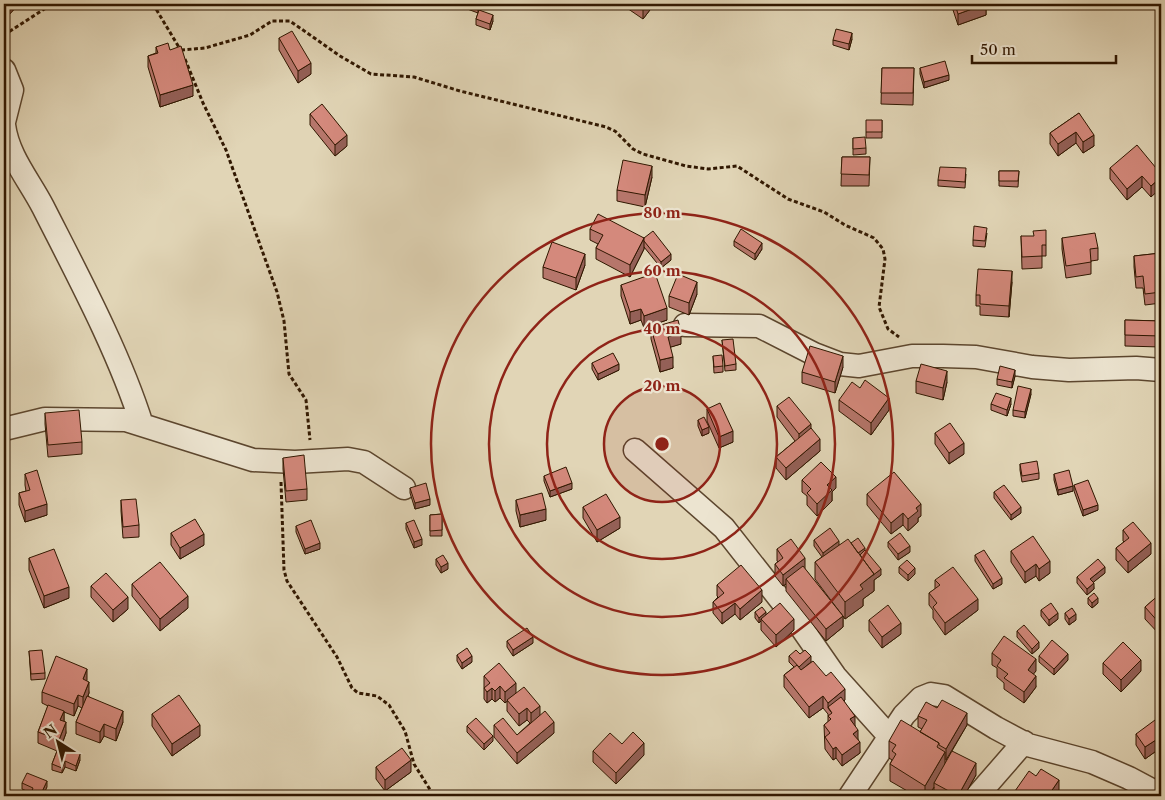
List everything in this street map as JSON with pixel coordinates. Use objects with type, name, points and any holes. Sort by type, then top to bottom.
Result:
[{"type":"street","points":[[4,70],[12,90],[4,124],[9,148],[42,206],[123,372],[142,425]]},
{"type":"street","points":[[685,326],[759,326],[814,354],[840,364],[859,366],[912,356],[943,356],[976,357],[1032,367],[1069,370],[1136,368],[1161,370]]},
{"type":"street","points":[[4,429],[24,422],[60,418],[126,420],[237,457],[253,460],[312,461],[348,459],[364,462],[404,488]]},
{"type":"street","points":[[635,450],[724,528],[794,617],[836,676],[889,736]]},
{"type":"street","points":[[850,796],[889,736],[921,698],[937,694],[1024,742],[1092,762],[1129,778],[1161,795]]},
{"type":"street","points":[[977,796],[1024,742]]},
{"type":"path","points":[[4,35],[52,4]]},
{"type":"path","points":[[154,4],[181,50],[203,103],[226,150],[277,292],[284,322],[290,374],[303,394],[307,406],[312,461]]},
{"type":"path","points":[[181,50],[205,48],[250,35],[272,21],[290,21],[340,56],[371,74],[414,77],[469,94],[606,127],[615,131],[633,149],[643,154],[686,166],[708,170],[737,166],[788,199],[824,212],[845,225],[862,230],[880,243],[885,259],[879,307],[888,328],[905,340]]},
{"type":"path","points":[[281,461],[284,570],[287,581],[337,658],[352,688],[358,692],[384,699],[400,722],[414,764],[434,796]]},
{"type":"building","points":[[637,4],[646,4],[643,8]]},
{"type":"building","points":[[955,4],[986,4],[958,14]]},
{"type":"building","points":[[479,10],[493,15],[490,24],[476,19]]},
{"type":"building","points":[[836,29],[852,33],[849,44],[833,40]]},
{"type":"building","points":[[292,31],[311,63],[298,71],[279,38]]},
{"type":"building","points":[[168,43],[170,50],[181,46],[193,85],[160,95],[148,56],[158,53],[156,47]]},
{"type":"building","points":[[945,61],[949,75],[924,82],[920,68]]},
{"type":"building","points":[[882,68],[914,68],[913,93],[881,93]]},
{"type":"building","points":[[322,104],[347,135],[335,145],[310,114]]},
{"type":"building","points":[[1079,113],[1094,135],[1083,142],[1076,132],[1058,144],[1050,133]]},
{"type":"building","points":[[866,120],[882,120],[882,132],[866,132]]},
{"type":"building","points":[[865,137],[866,148],[853,149],[853,138]]},
{"type":"building","points":[[1137,145],[1161,174],[1161,177],[1151,186],[1142,176],[1127,189],[1110,168]]},
{"type":"building","points":[[842,157],[870,157],[869,175],[841,174]]},
{"type":"building","points":[[623,160],[652,166],[645,195],[617,190]]},
{"type":"building","points":[[940,167],[966,168],[965,182],[938,180]]},
{"type":"building","points":[[999,171],[1019,171],[1018,181],[999,181]]},
{"type":"building","points":[[598,214],[644,238],[630,265],[596,248],[603,235],[590,229]]},
{"type":"building","points":[[974,226],[987,228],[985,241],[973,240]]},
{"type":"building","points":[[741,229],[762,243],[755,254],[734,241]]},
{"type":"building","points":[[1046,230],[1046,245],[1042,245],[1042,256],[1022,257],[1021,236],[1034,236],[1033,231]]},
{"type":"building","points":[[653,231],[671,254],[661,262],[644,241],[644,238]]},
{"type":"building","points":[[1095,233],[1098,248],[1090,249],[1091,262],[1066,266],[1062,238]]},
{"type":"building","points":[[552,242],[585,254],[576,278],[543,267]]},
{"type":"building","points":[[1161,253],[1161,292],[1145,294],[1143,276],[1136,277],[1134,256]]},
{"type":"building","points":[[978,269],[1012,271],[1009,306],[980,304],[980,295],[976,295]]},
{"type":"building","points":[[655,273],[667,308],[644,316],[641,309],[630,312],[621,285]]},
{"type":"building","points":[[678,274],[697,282],[689,303],[669,296]]},
{"type":"building","points":[[678,320],[681,332],[668,337],[673,357],[660,360],[651,328]]},
{"type":"building","points":[[1125,320],[1161,321],[1161,336],[1125,335]]},
{"type":"building","points":[[733,339],[736,364],[725,366],[722,340]]},
{"type":"building","points":[[810,346],[843,356],[835,382],[802,372]]},
{"type":"building","points":[[613,353],[619,364],[598,374],[592,363]]},
{"type":"building","points":[[722,355],[723,366],[714,367],[713,356]]},
{"type":"building","points":[[921,364],[947,371],[943,388],[916,381]]},
{"type":"building","points":[[1000,366],[1015,370],[1012,382],[997,379]]},
{"type":"building","points":[[865,380],[889,398],[871,423],[839,400],[852,382],[860,388]]},
{"type":"building","points":[[1018,386],[1031,389],[1025,412],[1013,410]]},
{"type":"building","points":[[996,393],[1011,398],[1007,410],[991,404]]},
{"type":"building","points":[[789,397],[811,424],[799,434],[777,406]]},
{"type":"building","points":[[720,403],[733,431],[719,437],[707,409]]},
{"type":"building","points":[[79,410],[82,442],[48,445],[45,413]]},
{"type":"building","points":[[704,417],[709,427],[702,430],[698,420]]},
{"type":"building","points":[[950,423],[964,443],[949,453],[935,433]]},
{"type":"building","points":[[811,428],[820,439],[786,468],[776,457]]},
{"type":"building","points":[[304,455],[307,489],[286,491],[283,458]]},
{"type":"building","points":[[1037,461],[1039,473],[1022,476],[1020,464]]},
{"type":"building","points":[[821,462],[836,477],[827,485],[832,490],[817,504],[807,493],[811,489],[802,480]]},
{"type":"building","points":[[566,467],[572,483],[550,491],[544,476]]},
{"type":"building","points":[[37,470],[47,504],[25,511],[19,493],[30,490],[25,474]]},
{"type":"building","points":[[1069,470],[1073,486],[1058,490],[1054,474]]},
{"type":"building","points":[[894,472],[921,504],[916,508],[918,511],[908,519],[903,513],[891,523],[867,494]]},
{"type":"building","points":[[1088,480],[1098,505],[1083,510],[1074,485]]},
{"type":"building","points":[[426,483],[430,499],[415,503],[410,488]]},
{"type":"building","points":[[1004,485],[1021,507],[1011,515],[994,492]]},
{"type":"building","points":[[542,493],[546,509],[520,515],[516,500]]},
{"type":"building","points":[[606,494],[620,517],[597,530],[583,507]]},
{"type":"building","points":[[136,499],[139,525],[123,527],[121,500]]},
{"type":"building","points":[[442,514],[442,530],[430,531],[430,515]]},
{"type":"building","points":[[195,519],[204,534],[180,548],[171,533]]},
{"type":"building","points":[[311,520],[320,543],[305,549],[296,526]]},
{"type":"building","points":[[414,520],[422,539],[414,542],[406,523]]},
{"type":"building","points":[[1133,522],[1151,543],[1128,562],[1116,548],[1129,538],[1123,530]]},
{"type":"building","points":[[830,528],[839,541],[823,553],[814,540]]},
{"type":"building","points":[[900,533],[910,546],[898,554],[888,542]]},
{"type":"building","points":[[1033,536],[1050,561],[1039,569],[1036,564],[1025,572],[1011,551]]},
{"type":"building","points":[[858,538],[865,548],[858,553],[851,543]]},
{"type":"building","points":[[791,539],[805,558],[783,575],[775,564],[783,558],[777,549]]},
{"type":"building","points":[[848,539],[874,574],[860,585],[863,589],[845,602],[815,562]]},
{"type":"building","points":[[54,549],[69,587],[44,596],[29,558]]},
{"type":"building","points":[[865,550],[881,569],[872,576],[874,574],[860,555]]},
{"type":"building","points":[[984,550],[1002,578],[993,584],[975,555]]},
{"type":"building","points":[[443,555],[448,563],[441,567],[436,559]]},
{"type":"building","points":[[1098,559],[1105,567],[1090,579],[1094,583],[1087,589],[1077,577]]},
{"type":"building","points":[[907,560],[915,568],[908,575],[899,567]]},
{"type":"building","points":[[160,562],[188,596],[160,619],[132,584]]},
{"type":"building","points":[[741,565],[762,590],[740,609],[735,603],[722,613],[713,602],[724,593],[717,585]]},
{"type":"building","points":[[803,566],[843,616],[826,629],[786,579]]},
{"type":"building","points":[[953,567],[978,599],[945,623],[933,607],[937,603],[929,593],[940,585],[935,580]]},
{"type":"building","points":[[106,573],[128,597],[113,610],[91,586]]},
{"type":"building","points":[[1094,593],[1098,598],[1092,603],[1088,598]]},
{"type":"building","points":[[1161,593],[1161,625],[1145,607]]},
{"type":"building","points":[[780,603],[794,619],[776,635],[761,619]]},
{"type":"building","points":[[1051,603],[1058,613],[1049,620],[1041,610]]},
{"type":"building","points":[[888,605],[901,623],[882,637],[869,620]]},
{"type":"building","points":[[762,607],[766,612],[759,618],[755,612]]},
{"type":"building","points":[[1072,608],[1076,614],[1069,619],[1065,613]]},
{"type":"building","points":[[1024,625],[1039,642],[1032,649],[1017,631]]},
{"type":"building","points":[[527,628],[533,637],[513,650],[507,641]]},
{"type":"building","points":[[1004,636],[1036,659],[1028,670],[1036,676],[1024,692],[1004,678],[1008,674],[997,666],[1001,660],[992,653]]},
{"type":"building","points":[[1052,640],[1068,654],[1054,669],[1039,656]]},
{"type":"building","points":[[1123,642],[1141,660],[1121,680],[1103,663]]},
{"type":"building","points":[[467,648],[472,656],[462,663],[457,655]]},
{"type":"building","points":[[42,650],[45,673],[31,674],[29,651]]},
{"type":"building","points":[[796,650],[800,654],[805,650],[811,656],[799,667],[789,656]]},
{"type":"building","points":[[56,656],[87,669],[83,679],[89,682],[83,697],[78,695],[74,704],[42,692]]},
{"type":"building","points":[[813,661],[826,676],[831,672],[845,689],[828,703],[823,696],[809,707],[784,675],[797,665],[801,670]]},
{"type":"building","points":[[499,663],[516,683],[505,692],[500,686],[495,691],[492,688],[487,692],[484,688],[490,683],[484,676]]},
{"type":"building","points":[[524,687],[540,706],[531,713],[527,708],[519,714],[507,700]]},
{"type":"building","points":[[179,695],[200,725],[172,744],[152,714]]},
{"type":"building","points":[[87,696],[123,711],[116,729],[104,724],[100,732],[76,722]]},
{"type":"building","points":[[841,697],[855,716],[850,719],[858,730],[853,734],[860,742],[842,755],[836,747],[833,749],[825,737],[830,733],[824,725],[831,719],[828,716],[832,713],[828,707]]},
{"type":"building","points":[[942,700],[967,713],[946,749],[920,732],[927,720],[918,716],[926,702],[937,708]]},
{"type":"building","points":[[48,705],[64,711],[60,720],[66,722],[59,740],[38,732]]},
{"type":"building","points":[[545,711],[554,722],[517,753],[494,725],[503,718],[517,735]]},
{"type":"building","points":[[476,718],[493,736],[484,744],[467,726]]},
{"type":"building","points":[[901,720],[939,743],[937,747],[945,752],[925,786],[890,764],[896,754],[892,751],[896,745],[889,741]]},
{"type":"building","points":[[1155,720],[1161,726],[1161,741],[1159,738],[1145,747],[1136,734]]},
{"type":"building","points":[[633,732],[644,743],[616,773],[593,751],[610,733],[622,744]]},
{"type":"building","points":[[59,746],[80,754],[76,766],[65,761],[62,768],[52,764]]},
{"type":"building","points":[[402,748],[411,760],[385,780],[376,767]]},
{"type":"building","points":[[952,751],[976,763],[958,796],[934,783]]},
{"type":"building","points":[[1041,769],[1059,780],[1048,796],[1023,796],[1015,791],[1029,771],[1036,776]]},
{"type":"building","points":[[27,773],[47,781],[40,796],[30,796],[33,788],[22,783]]}]
